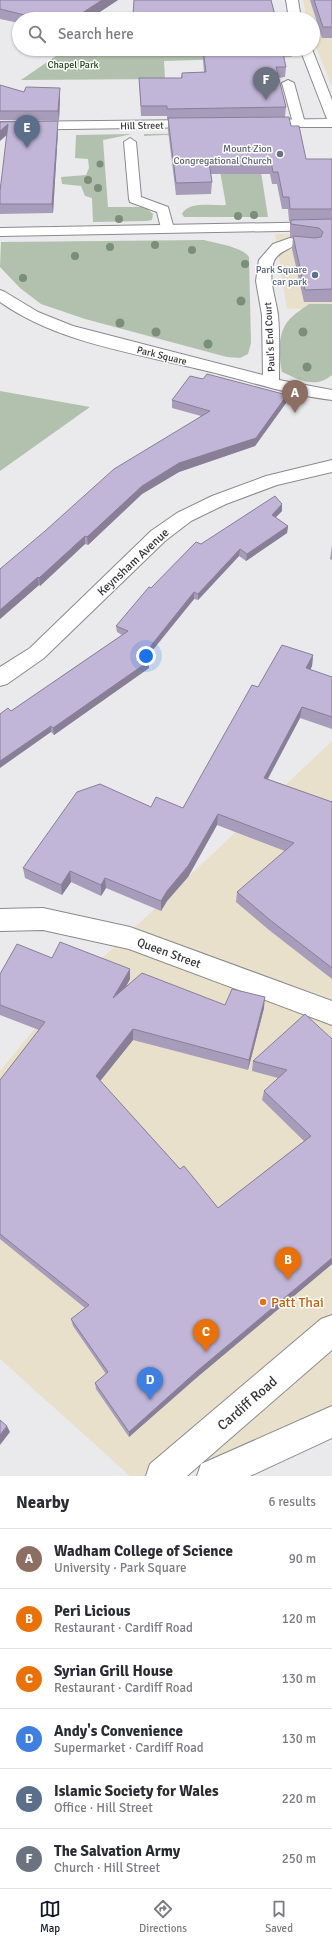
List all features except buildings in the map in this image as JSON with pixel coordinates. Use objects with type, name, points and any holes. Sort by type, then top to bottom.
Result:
[{"type":"street","points":[[292,0],[294,12]]},
{"type":"street","points":[[309,56],[332,117]]},
{"type":"street","points":[[248,124],[332,123]]},
{"type":"street","name":"Hill Street","points":[[0,126],[211,124]]},
{"type":"street","points":[[0,232],[332,226]]},
{"type":"street","name":"Paul's End Court","points":[[271,383],[270,315],[264,281],[267,260],[293,246]]},
{"type":"street","name":"Park Square","points":[[0,295],[21,309],[44,321],[100,340],[310,393],[332,395]]},
{"type":"street","name":"Keynsham Avenue","points":[[0,678],[37,653],[158,536],[184,517],[219,500],[272,480],[332,466]]},
{"type":"street","name":"Queen Street","points":[[0,920],[43,919],[130,938],[332,1013]]},
{"type":"street","name":"Cardiff Road","points":[[162,1476],[332,1330]]},
{"type":"street","points":[[213,1476],[332,1422]]},
{"type":"lane","points":[[288,83],[299,123]]},
{"type":"lane","points":[[130,142],[135,198],[163,210],[167,229]]},
{"type":"shaded area","points":[[303,0],[332,0],[332,87],[320,56],[320,12],[305,12]]},
{"type":"shaded area","points":[[332,232],[332,308],[287,309],[275,234]]},
{"type":"shaded area","points":[[332,741],[332,1405],[180,1476],[130,1476],[0,1359],[0,1071],[57,1001]]},
{"type":"green space","name":"Chapel Park","points":[[56,56],[292,57],[164,61],[165,79],[21,80]]},
{"type":"green space","points":[[255,133],[268,217],[184,217],[182,214],[190,207],[202,205],[226,205],[214,138],[165,135],[144,136],[144,134]]},
{"type":"green space","points":[[132,134],[103,140],[108,207],[145,207],[153,214],[152,220],[93,222],[92,198],[85,196],[81,186],[62,184],[61,177],[86,175],[89,168],[88,159],[75,158],[76,135]]},
{"type":"green space","points":[[204,240],[235,248],[249,257],[251,343],[248,354],[240,358],[227,357],[85,319],[41,304],[20,288],[0,267],[1,242]]},
{"type":"green space","points":[[309,304],[332,304],[332,375],[320,382],[307,382],[282,372],[280,359],[280,344],[282,331],[285,325],[293,316]]},
{"type":"green space","points":[[0,391],[90,407],[0,471]]},
{"type":"place","name":"The Salvation Army","points":[[266,100]]},
{"type":"place","name":"Islamic Society for Wales","points":[[27,148]]},
{"type":"place","name":"Mount Zion Congregational Church","points":[[280,154]]},
{"type":"place","name":"Park Square car park","points":[[315,275]]},
{"type":"place","name":"Wadham College of Science","points":[[295,413]]},
{"type":"place","name":"Peri Licious","points":[[288,1280]]},
{"type":"place","name":"Patt Thai","points":[[263,1302]]},
{"type":"place","name":"Syrian Grill House","points":[[206,1352]]},
{"type":"place","name":"Andy's Convenience","points":[[150,1400]]}]
